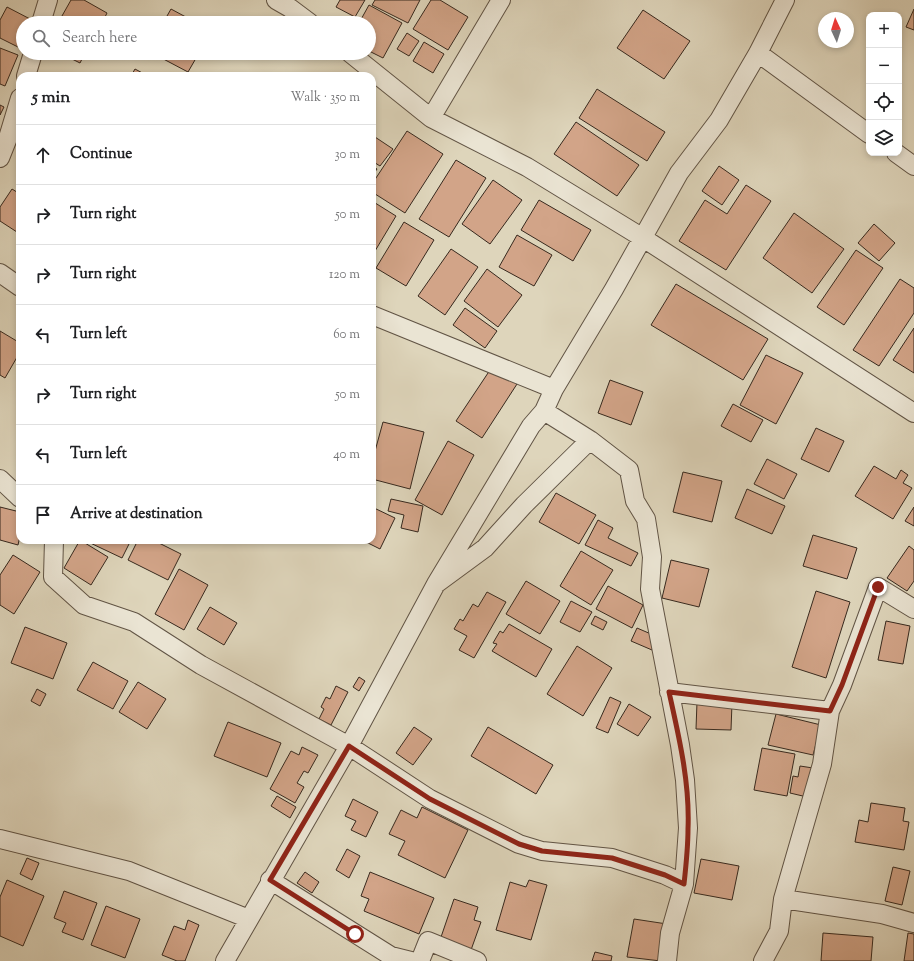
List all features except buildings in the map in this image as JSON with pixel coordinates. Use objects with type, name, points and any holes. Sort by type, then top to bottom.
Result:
[{"type":"street","points":[[43,16],[48,0]]},
{"type":"street","points":[[276,0],[301,16]]},
{"type":"street","points":[[431,118],[501,0]]},
{"type":"street","points":[[225,961],[270,880],[349,746],[436,584],[531,426],[544,411],[554,388],[579,349],[644,238],[679,174],[719,120],[758,53],[785,0]]},
{"type":"street","points":[[758,53],[866,132]]},
{"type":"street","points":[[27,72],[31,60]]},
{"type":"street","points":[[357,60],[368,72]]},
{"type":"street","points":[[377,82],[431,118],[526,167],[644,238],[914,413]]},
{"type":"street","points":[[0,158],[16,111]]},
{"type":"street","points":[[900,156],[914,166]]},
{"type":"street","points":[[0,273],[16,284]]},
{"type":"street","points":[[376,318],[554,388]]},
{"type":"street","points":[[544,411],[590,440],[629,470],[634,502],[646,519],[652,557],[650,589],[680,745],[685,780],[688,828],[684,884],[670,933],[667,961]]},
{"type":"street","points":[[436,584],[485,548],[524,505],[590,440]]},
{"type":"street","points":[[0,479],[16,494]]},
{"type":"street","points":[[54,544],[53,578],[84,604],[134,622],[201,665],[349,746],[430,799],[519,844],[542,851],[612,858],[665,875],[684,884]]},
{"type":"street","points":[[763,961],[779,931],[784,899],[822,764],[830,711],[842,685],[878,587],[914,609]]},
{"type":"street","points":[[669,692],[830,711]]},
{"type":"street","points":[[0,839],[129,871],[249,919]]},
{"type":"street","points":[[270,880],[391,956],[411,961]]},
{"type":"street","points":[[784,899],[882,914],[914,923]]},
{"type":"street","points":[[420,961],[428,941],[477,961]]},
{"type":"route","points":[[355,934],[321,910],[270,880],[349,746],[430,799],[519,844],[542,851],[612,858],[665,875],[684,884],[688,828],[685,780],[680,745],[669,692],[830,711],[842,685],[878,587]]}]
